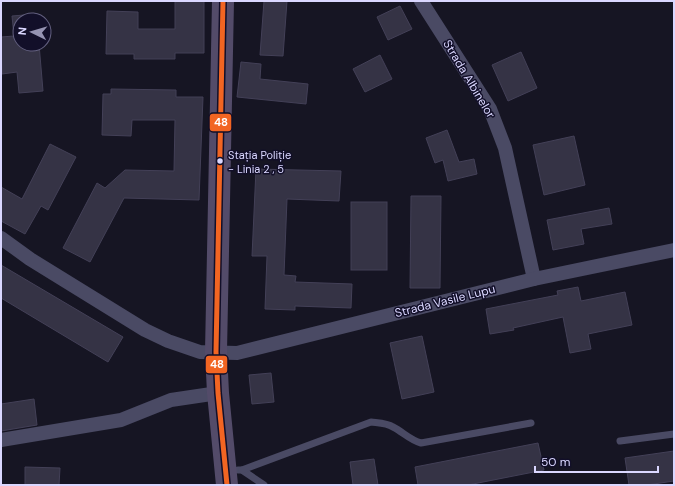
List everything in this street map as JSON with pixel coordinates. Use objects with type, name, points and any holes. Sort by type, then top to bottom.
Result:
[{"type":"main road","points":[[223,1],[216,352],[218,393],[231,475]]},
{"type":"street","name":"Strada Albinelor","points":[[422,1],[490,109],[505,148],[534,279]]},
{"type":"street","name":"Strada Vasile Lupu","points":[[1,238],[30,259],[145,330],[168,341],[200,352],[237,353],[534,279],[674,250]]},
{"type":"street","points":[[1,440],[121,420],[171,400],[218,393]]},
{"type":"lane","points":[[231,475],[371,422],[384,423],[394,427],[413,441],[421,443],[531,423]]},
{"type":"lane","points":[[620,441],[674,434]]},
{"type":"lane","points":[[231,475],[264,485]]},
{"type":"building","points":[[175,1],[204,1],[204,53],[175,53],[175,59],[134,59],[134,54],[106,54],[107,11],[138,12],[138,29],[175,29]]},
{"type":"building","points":[[264,1],[287,1],[283,56],[260,55]]},
{"type":"building","points":[[400,6],[412,29],[388,40],[377,17]]},
{"type":"building","points":[[12,36],[12,52],[40,52],[43,91],[19,93],[17,72],[2,74],[1,37]]},
{"type":"building","points":[[521,52],[537,88],[508,101],[492,65]]},
{"type":"building","points":[[380,55],[392,79],[365,92],[353,69]]},
{"type":"building","points":[[241,62],[261,64],[260,79],[308,84],[306,104],[237,97]]},
{"type":"building","points":[[111,89],[176,90],[176,97],[203,97],[199,200],[124,198],[90,262],[63,248],[97,183],[105,188],[125,170],[174,171],[175,120],[132,120],[131,136],[102,135],[103,94],[111,94]]},
{"type":"building","points":[[447,130],[459,162],[474,159],[477,174],[448,181],[443,160],[435,163],[426,138]]},
{"type":"building","points":[[574,136],[585,185],[544,195],[533,145]]},
{"type":"building","points":[[50,144],[76,157],[48,210],[41,206],[25,234],[1,221],[1,187],[22,199]]},
{"type":"building","points":[[256,169],[341,171],[339,201],[287,199],[284,275],[296,276],[295,282],[352,284],[351,308],[295,306],[295,310],[265,309],[267,256],[252,256]]},
{"type":"building","points":[[411,196],[441,196],[440,288],[410,288]]},
{"type":"building","points":[[351,202],[387,202],[387,270],[351,270]]},
{"type":"building","points":[[609,208],[612,224],[581,229],[584,244],[553,250],[547,220]]},
{"type":"building","points":[[1,265],[123,337],[108,362],[1,298]]},
{"type":"building","points":[[578,287],[581,301],[625,292],[632,325],[588,334],[591,349],[570,353],[563,317],[513,328],[514,330],[490,334],[486,309],[558,295],[557,291]]},
{"type":"building","points":[[422,336],[434,392],[402,399],[390,343]]},
{"type":"building","points":[[271,373],[274,402],[252,404],[249,375]]},
{"type":"building","points":[[34,399],[37,425],[1,431],[1,404]]},
{"type":"building","points":[[538,443],[544,470],[468,485],[418,485],[415,467]]},
{"type":"building","points":[[674,451],[674,481],[647,485],[629,485],[625,458]]},
{"type":"building","points":[[374,459],[378,485],[353,485],[350,462]]},
{"type":"building","points":[[25,467],[60,468],[59,485],[25,485]]},
{"type":"transit line","name":"48","points":[[223,1],[216,352],[218,393],[227,485]]},
{"type":"place","name":"Stația Poliție - Linia 2 , 5","points":[[220,161]]}]
